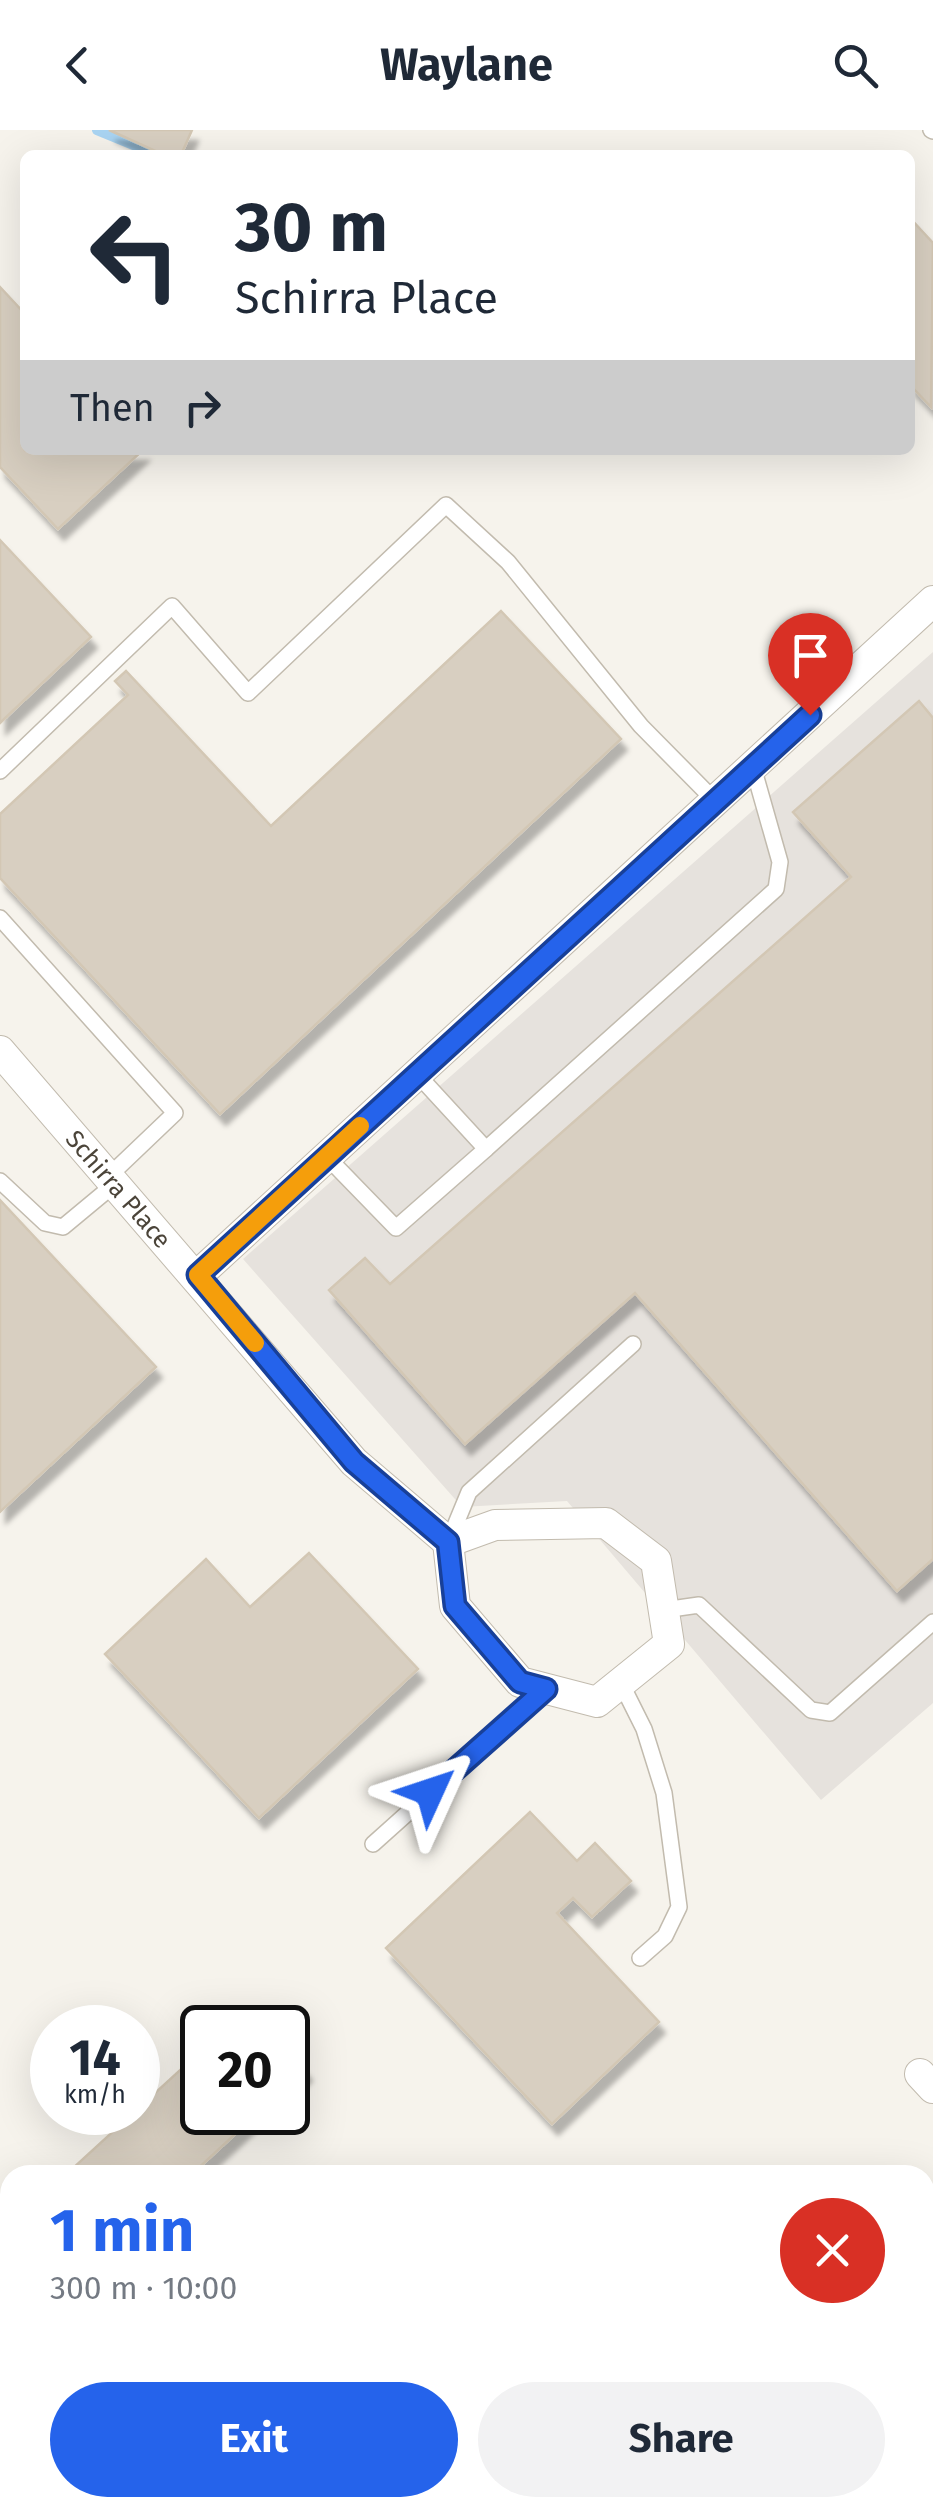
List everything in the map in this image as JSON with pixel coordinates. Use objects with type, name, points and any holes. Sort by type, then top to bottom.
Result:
[{"type":"street","points":[[198,1275],[753,767],[930,611]]},
{"type":"street","name":"Schirra Place","points":[[0,1050],[198,1275],[354,1462],[448,1542]]},
{"type":"street","points":[[606,1523],[656,1561],[664,1610],[669,1644],[597,1702],[520,1682],[455,1606],[448,1542],[495,1525],[606,1523]]},
{"type":"lane","points":[[0,771],[172,606],[248,693],[446,504],[508,562],[641,726],[715,802]]},
{"type":"lane","points":[[327,1157],[396,1228],[776,890],[780,862],[753,767]]},
{"type":"lane","points":[[0,918],[175,1113],[64,1227],[45,1223],[0,1181]]},
{"type":"lane","points":[[416,1074],[486,1149]]},
{"type":"lane","points":[[448,1542],[470,1492],[633,1344]]},
{"type":"lane","points":[[664,1610],[699,1605],[811,1710],[830,1713],[933,1622]]},
{"type":"lane","points":[[621,1683],[644,1729],[664,1794],[678,1907],[665,1936],[640,1958]]},
{"type":"lane","points":[[373,1844],[546,1689]]},
{"type":"shaded area","points":[[933,652],[933,1703],[821,1800],[567,1501],[462,1507],[243,1259]]},
{"type":"building","points":[[109,130],[192,130],[183,150],[153,150]]},
{"type":"building","points":[[915,223],[933,243],[931,407],[915,390]]},
{"type":"building","points":[[0,287],[20,309],[20,455],[138,455],[58,529],[0,467]]},
{"type":"building","points":[[0,540],[91,637],[0,723]]},
{"type":"building","points":[[501,611],[621,739],[220,1114],[0,878],[0,814],[128,695],[115,681],[126,671],[271,826]]},
{"type":"building","points":[[919,701],[933,718],[933,1559],[897,1591],[635,1293],[465,1444],[329,1290],[365,1258],[390,1284],[851,877],[793,812]]},
{"type":"building","points":[[0,1200],[156,1367],[0,1512]]},
{"type":"building","points":[[309,1553],[418,1669],[259,1818],[105,1654],[206,1559],[250,1607]]},
{"type":"building","points":[[530,1812],[577,1861],[595,1843],[631,1881],[592,1917],[573,1898],[557,1913],[659,2022],[552,2124],[386,1948]]},
{"type":"building","points":[[180,2070],[180,2135],[234,2135],[202,2165],[76,2165],[109,2135],[160,2135],[160,2088]]},
{"type":"waterway","points":[[97,130],[146,150]]},
{"type":"slow traffic","points":[[255,1343],[198,1275],[360,1126]]},
{"type":"route","points":[[430,1792],[546,1689],[520,1682],[455,1606],[448,1542],[354,1462],[198,1275],[810,715]]}]
